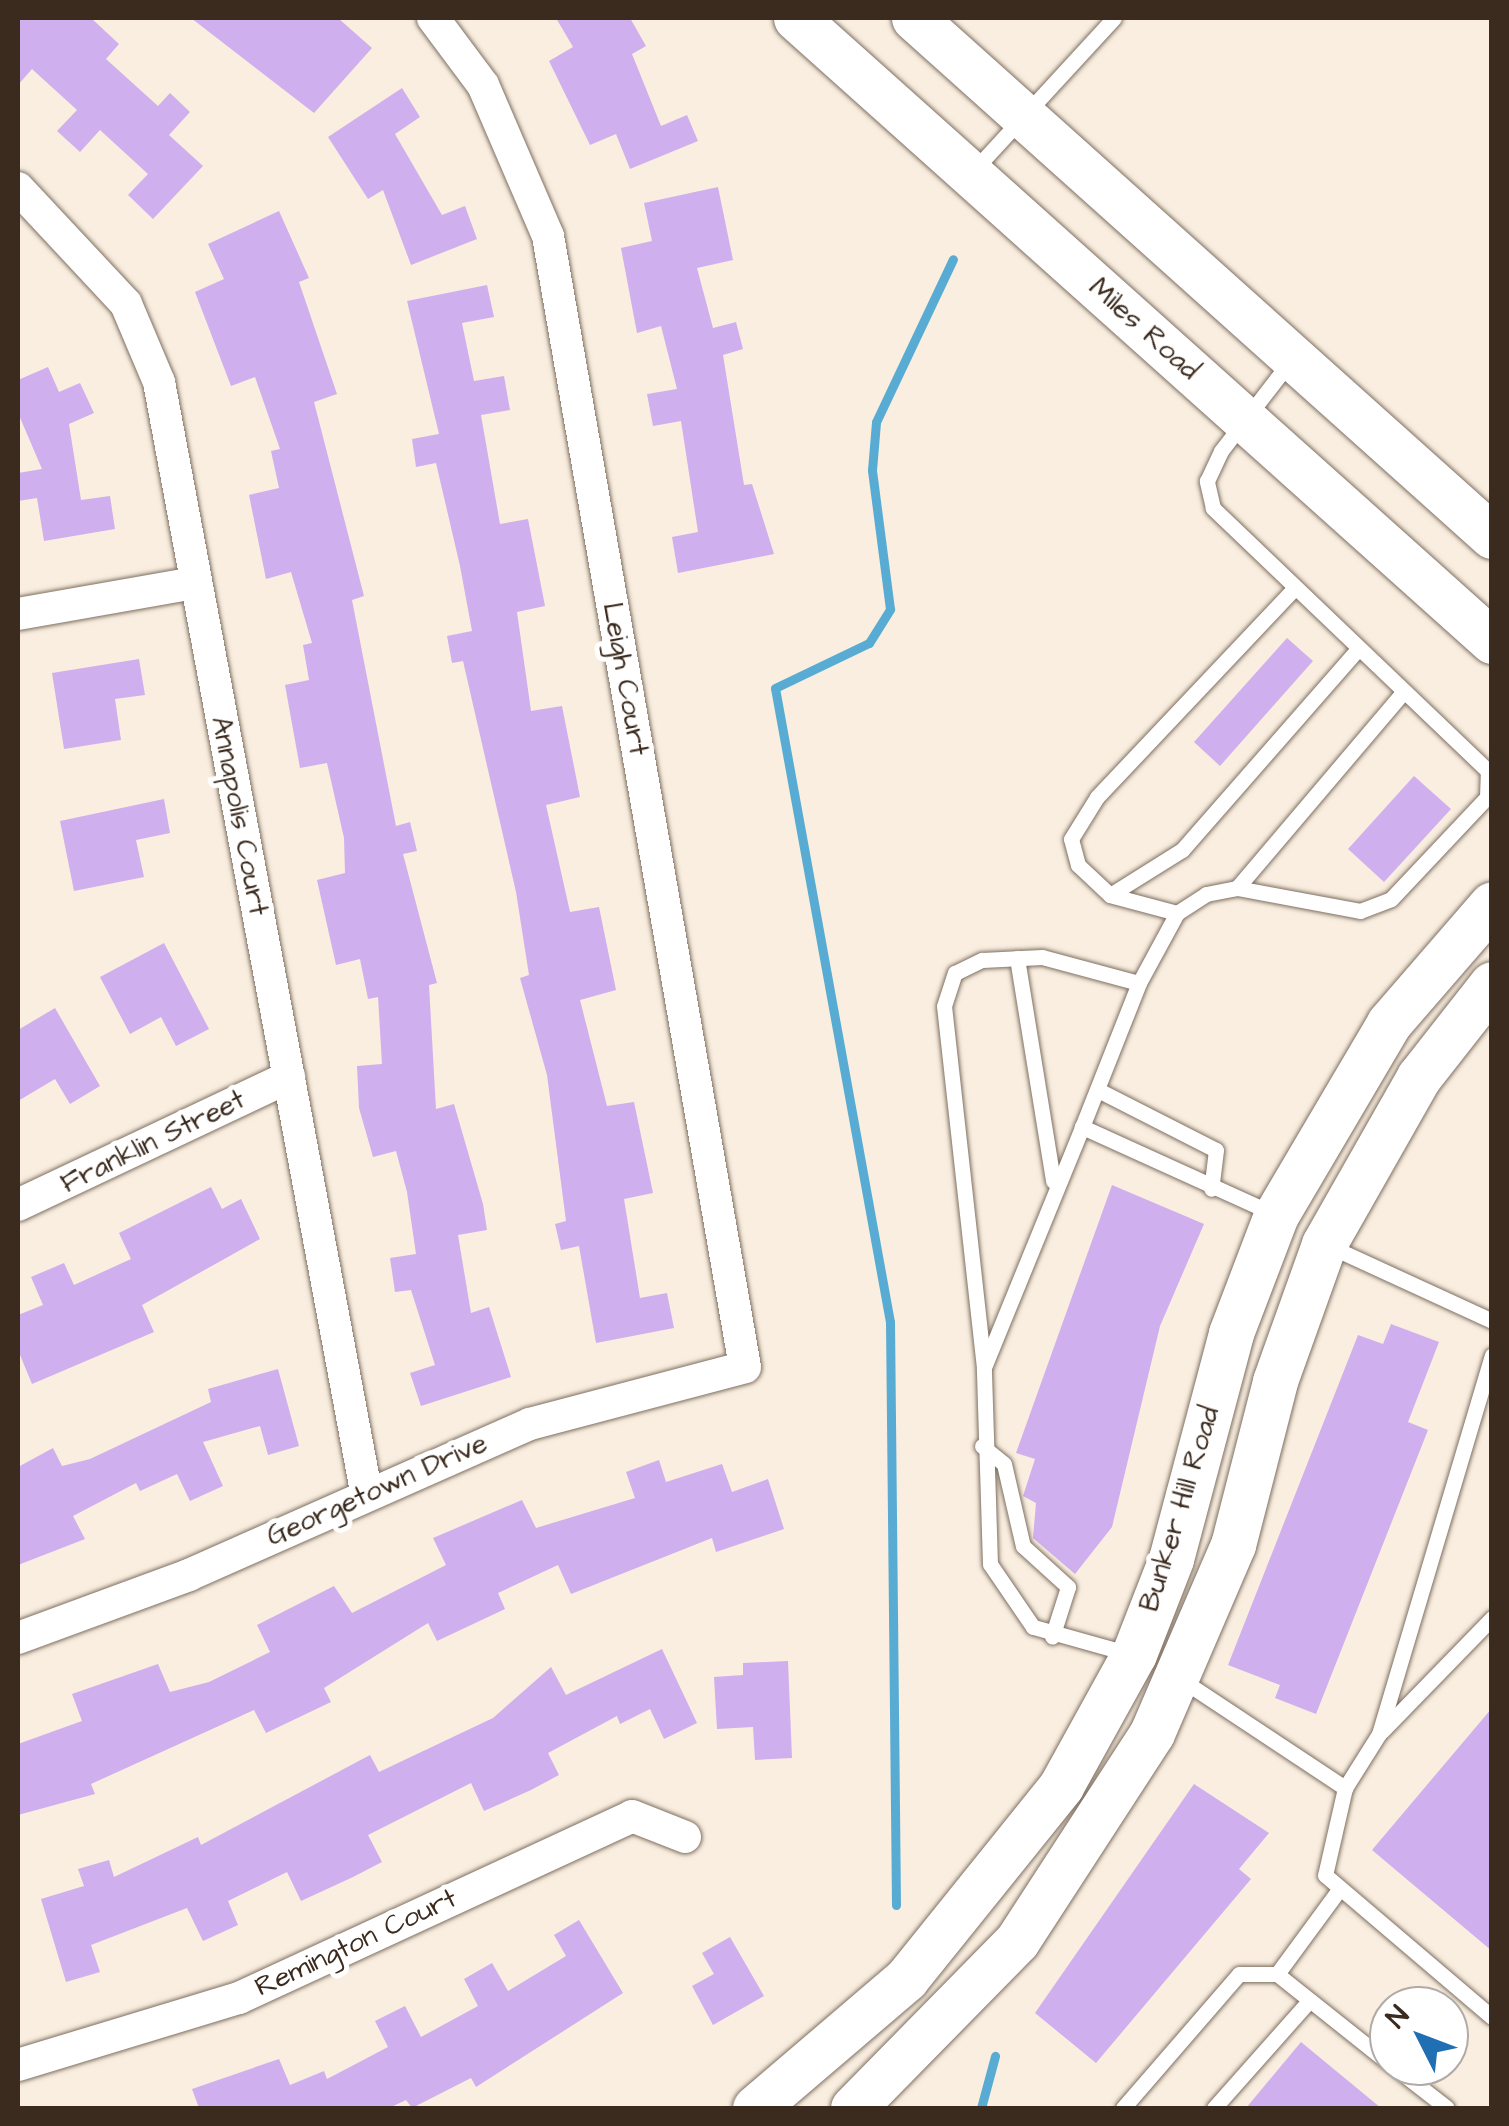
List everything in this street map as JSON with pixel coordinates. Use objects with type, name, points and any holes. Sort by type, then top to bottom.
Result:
[{"type":"main road","name":"Miles Road","points":[[796,18],[1492,642]]},
{"type":"main road","points":[[914,18],[1492,536]]},
{"type":"main road","name":"Bunker Hill Road","points":[[755,2108],[841,2040],[978,1901],[1061,1786],[1134,1654],[1276,1215],[1389,1023],[1492,904]]},
{"type":"main road","name":"Bunker Hill Road","points":[[853,2108],[962,2004],[1053,1894],[1178,1678],[1233,1545],[1275,1381],[1324,1244],[1419,1077],[1492,984]]},
{"type":"main road","points":[[1276,1215],[1324,1244]]},
{"type":"main road","points":[[1134,1654],[1178,1678]]},
{"type":"street","name":"Leigh Court","points":[[433,18],[483,85],[548,236],[745,1367]]},
{"type":"street","name":"Annapolis Court","points":[[18,188],[126,304],[159,382],[366,1490]]},
{"type":"street","points":[[18,614],[194,583]]},
{"type":"street","name":"Franklin Street","points":[[18,1205],[288,1077]]},
{"type":"street","name":"Georgetown Drive","points":[[18,1638],[190,1575],[366,1490],[530,1424],[745,1367]]},
{"type":"street","name":"Remington Court","points":[[18,2065],[239,1998],[632,1816],[685,1837]]},
{"type":"lane","points":[[971,174],[1114,18]]},
{"type":"lane","points":[[1237,888],[1360,911],[1391,899],[1487,796],[1488,771],[1466,743],[1403,692],[1292,591],[1213,508],[1207,482],[1240,416],[1293,357]]},
{"type":"lane","points":[[1292,591],[1097,797],[1070,840],[1078,866],[1110,894],[1177,913],[1237,888],[1403,692]]},
{"type":"lane","points":[[1110,894],[1182,850],[1357,650]]},
{"type":"lane","points":[[984,1368],[1054,1182],[1100,1091],[1140,984],[1177,913]]},
{"type":"lane","points":[[1134,1654],[1052,1637],[1018,1613],[990,1564],[982,1446],[984,1368],[944,1006],[955,974],[1017,958],[1140,984]]},
{"type":"lane","points":[[1017,958],[1054,1182]]},
{"type":"lane","points":[[1100,1091],[1216,1150],[1211,1189]]},
{"type":"lane","points":[[1082,1127],[1211,1189],[1276,1215]]},
{"type":"lane","points":[[1324,1244],[1492,1321]]},
{"type":"lane","points":[[1379,1734],[1492,1355]]},
{"type":"lane","points":[[982,1446],[1004,1464],[1023,1546],[1068,1588],[1052,1637]]},
{"type":"lane","points":[[1492,1618],[1379,1734],[1345,1788],[1323,1861],[1338,1891],[1492,2017]]},
{"type":"lane","points":[[1178,1678],[1345,1788]]},
{"type":"lane","points":[[1277,1974],[1338,1891]]},
{"type":"lane","points":[[1123,2108],[1239,1974],[1277,1974],[1369,2047]]},
{"type":"lane","points":[[1214,2108],[1310,2000]]},
{"type":"lane","points":[[1419,2086],[1447,2108]]},
{"type":"building","points":[[18,18],[91,18],[119,44],[106,59],[158,106],[170,93],[190,112],[169,135],[203,166],[153,219],[128,195],[148,174],[100,130],[80,152],[57,131],[77,110],[32,69],[18,85]]},
{"type":"building","points":[[191,18],[338,18],[372,48],[314,113]]},
{"type":"building","points":[[556,18],[630,18],[646,46],[632,54],[661,126],[687,115],[698,141],[630,169],[616,134],[590,145],[549,61],[573,47]]},
{"type":"building","points":[[402,88],[420,117],[395,134],[442,215],[465,206],[477,239],[411,265],[383,190],[368,199],[328,137]]},
{"type":"building","points":[[718,187],[733,260],[697,268],[713,328],[736,322],[743,349],[723,355],[744,485],[752,484],[774,554],[678,573],[672,537],[698,532],[681,421],[653,426],[647,394],[677,389],[661,326],[637,333],[621,248],[652,241],[644,203]]},
{"type":"building","points":[[279,211],[309,278],[299,282],[337,394],[314,402],[364,596],[352,600],[396,826],[410,822],[417,851],[403,854],[437,983],[429,985],[436,1109],[454,1104],[483,1204],[487,1230],[458,1235],[471,1313],[489,1307],[511,1377],[421,1406],[410,1373],[435,1365],[411,1290],[395,1292],[390,1258],[416,1254],[407,1192],[396,1151],[373,1157],[359,1108],[357,1066],[382,1064],[378,997],[368,999],[360,959],[336,965],[317,880],[345,873],[344,838],[327,763],[300,768],[285,685],[309,680],[303,645],[312,643],[291,572],[266,579],[249,495],[279,488],[271,451],[280,449],[255,377],[231,386],[195,292],[224,279],[208,244]]},
{"type":"building","points":[[487,285],[494,317],[462,323],[474,381],[504,376],[510,410],[481,415],[500,524],[528,519],[545,606],[517,612],[531,711],[562,706],[580,797],[546,805],[570,912],[599,907],[616,990],[580,1000],[607,1106],[634,1102],[653,1193],[624,1199],[640,1298],[667,1293],[674,1328],[596,1343],[579,1246],[561,1250],[555,1224],[566,1221],[547,1075],[520,978],[529,975],[516,892],[463,661],[452,663],[447,636],[472,631],[460,566],[436,463],[416,467],[412,439],[439,434],[407,301]]},
{"type":"building","points":[[48,367],[59,392],[80,383],[94,413],[69,424],[81,500],[110,496],[115,529],[44,541],[37,498],[18,501],[18,473],[42,469],[18,413],[18,380]]},
{"type":"building","points":[[1287,638],[1313,661],[1220,766],[1194,742]]},
{"type":"building","points":[[139,659],[145,695],[115,699],[121,740],[64,749],[52,673]]},
{"type":"building","points":[[1414,776],[1451,809],[1384,882],[1348,849]]},
{"type":"building","points":[[164,799],[170,833],[136,840],[144,877],[74,891],[60,821]]},
{"type":"building","points":[[164,943],[209,1029],[176,1046],[161,1017],[130,1034],[100,977]]},
{"type":"building","points":[[55,1008],[100,1086],[70,1104],[55,1079],[18,1101],[18,1030]]},
{"type":"building","points":[[1112,1185],[1204,1224],[1160,1326],[1112,1527],[1075,1574],[1033,1538],[1036,1503],[1023,1496],[1035,1459],[1016,1453]]},
{"type":"building","points":[[211,1187],[222,1209],[241,1199],[260,1239],[142,1305],[154,1332],[32,1384],[18,1350],[18,1315],[43,1305],[31,1277],[64,1263],[74,1285],[131,1259],[119,1233]]},
{"type":"building","points":[[1391,1324],[1439,1342],[1408,1422],[1428,1430],[1316,1714],[1275,1698],[1280,1685],[1228,1665],[1358,1335],[1383,1344]]},
{"type":"building","points":[[278,1369],[299,1446],[268,1455],[260,1426],[203,1442],[223,1486],[190,1501],[177,1474],[140,1491],[136,1483],[73,1516],[85,1539],[18,1565],[18,1467],[53,1448],[62,1466],[90,1459],[211,1402],[208,1389]]},
{"type":"building","points":[[659,1460],[666,1482],[722,1464],[732,1492],[768,1479],[784,1529],[716,1552],[712,1538],[571,1594],[558,1565],[498,1593],[505,1609],[437,1641],[428,1623],[324,1688],[331,1702],[266,1733],[254,1710],[91,1784],[95,1794],[18,1815],[18,1744],[82,1721],[72,1694],[158,1664],[170,1692],[209,1682],[270,1652],[257,1625],[334,1586],[352,1613],[446,1565],[433,1538],[522,1500],[536,1528],[635,1498],[626,1472]]},
{"type":"building","points":[[662,1649],[697,1723],[664,1739],[650,1709],[620,1724],[617,1716],[548,1753],[559,1775],[531,1790],[484,1811],[471,1783],[368,1835],[382,1862],[353,1877],[301,1901],[287,1872],[228,1901],[238,1925],[203,1941],[187,1908],[91,1945],[100,1972],[66,1982],[41,1899],[84,1886],[78,1869],[109,1860],[114,1877],[198,1837],[201,1845],[370,1755],[379,1772],[493,1718],[551,1667],[566,1695]]},
{"type":"building","points":[[788,1661],[792,1758],[755,1760],[753,1727],[717,1729],[714,1677],[743,1675],[743,1663]]},
{"type":"building","points":[[1492,1708],[1492,1951],[1372,1850]]},
{"type":"building","points":[[1194,1784],[1269,1833],[1239,1869],[1251,1879],[1096,2063],[1035,2013]]},
{"type":"building","points":[[579,1920],[623,1993],[476,2087],[471,2078],[412,2108],[406,2100],[389,2108],[199,2108],[192,2089],[279,2059],[290,2085],[324,2071],[327,2079],[388,2047],[375,2021],[405,2006],[421,2037],[478,2006],[464,1979],[492,1963],[508,1991],[566,1956],[554,1935]]},
{"type":"building","points":[[730,1937],[764,1996],[713,2025],[692,1986],[714,1974],[702,1953]]},
{"type":"building","points":[[1301,2042],[1381,2108],[1246,2108]]},
{"type":"waterway","points":[[896,1905],[890,1322],[775,688],[869,643],[890,609],[872,470],[876,422],[953,259]]},
{"type":"waterway","points":[[981,2108],[995,2056]]}]
